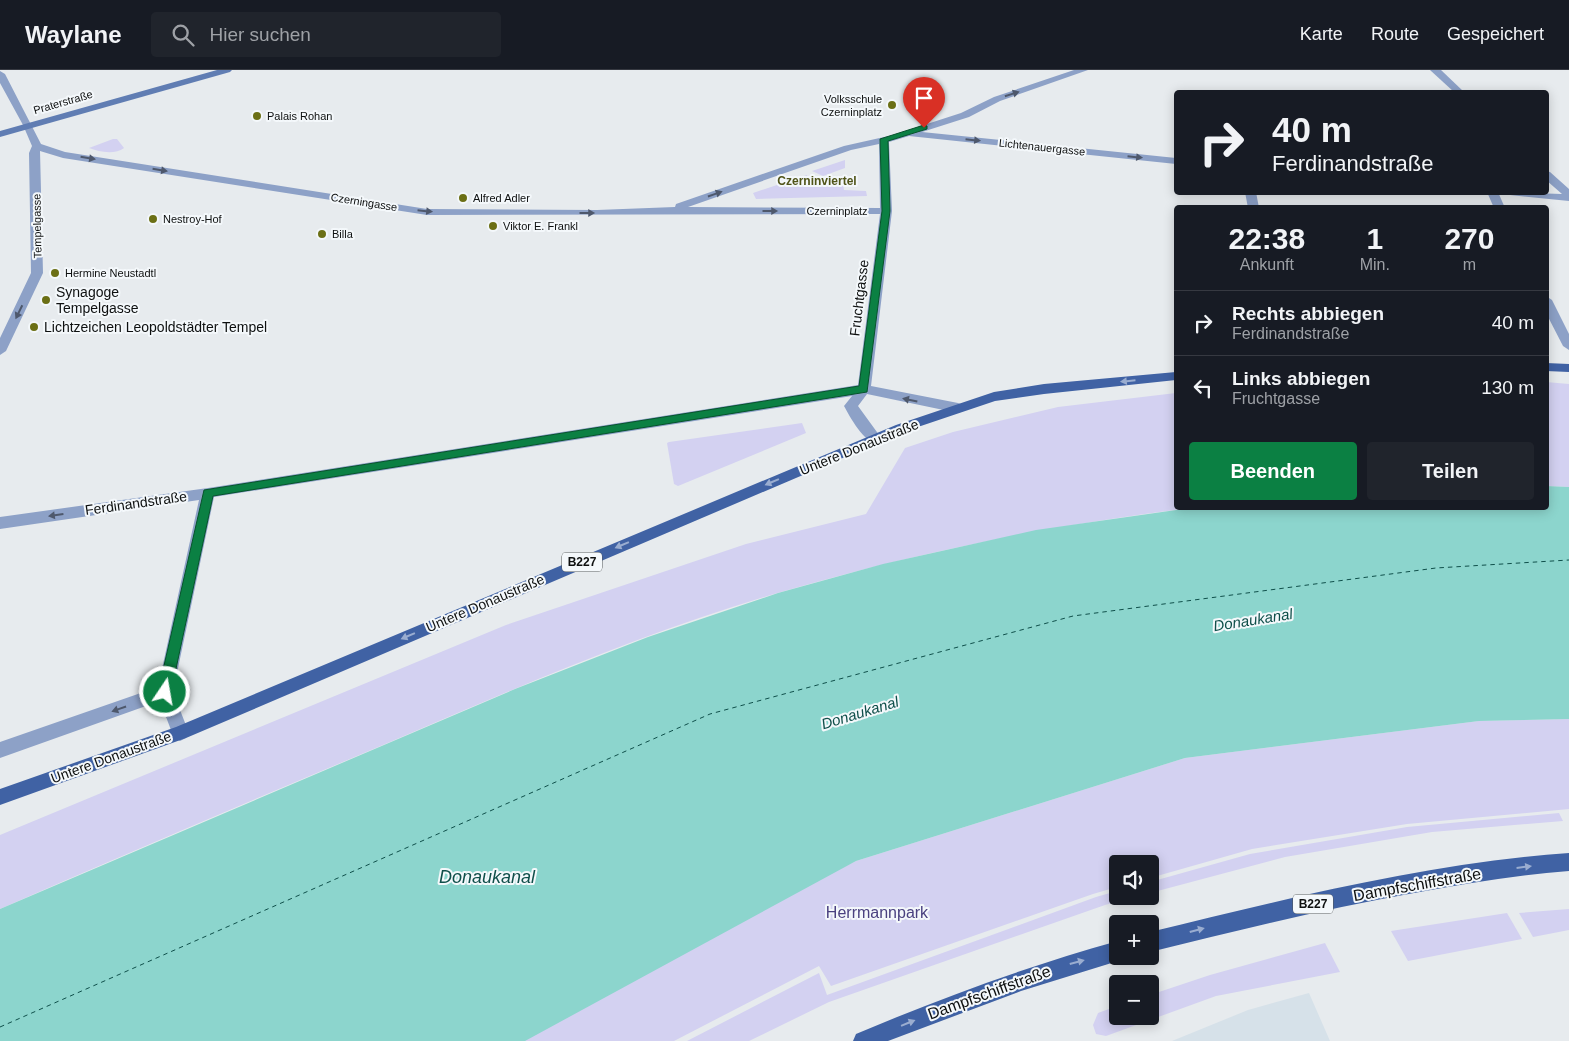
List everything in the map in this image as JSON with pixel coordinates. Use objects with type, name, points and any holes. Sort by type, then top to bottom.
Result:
[{"type":"main road","name":"Praterstraße","points":[[132,96],[203,70]]},
{"type":"main road","name":"Praterstraße","points":[[0,134],[228,70]]},
{"type":"main road","points":[[1549,367],[1569,368]]},
{"type":"main road","name":"Untere Donaustraße","points":[[0,797],[180,733],[875,439],[958,408],[994,397],[1044,389],[1174,376]]},
{"type":"main road","name":"Dampfschiffstraße","points":[[1159,940],[1243,918],[1389,888],[1478,872],[1569,862]]},
{"type":"main road","name":"Dampfschiffstraße","points":[[863,1041],[931,1013],[1063,965],[1109,953]]},
{"type":"street","points":[[669,210],[848,148],[907,134],[965,115],[997,98],[1082,70]]},
{"type":"street","points":[[1435,70],[1457,90]]},
{"type":"street","name":"Tempelgasse","points":[[0,74],[28,125],[36,146],[34,153],[37,273],[0,351]]},
{"type":"street","name":"Lichtenauergasse","points":[[907,134],[1174,161]]},
{"type":"street","name":"Czerninplatz","points":[[669,210],[886,211],[884,139]]},
{"type":"street","name":"Czerningasse","points":[[36,146],[63,154],[427,212],[597,213],[669,210]]},
{"type":"street","points":[[1549,177],[1569,197]]},
{"type":"street","points":[[1545,195],[1569,197]]},
{"type":"street","name":"Fruchtgasse","points":[[875,439],[856,416],[852,406],[864,389],[886,211]]},
{"type":"street","points":[[1549,306],[1569,346]]},
{"type":"street","points":[[864,389],[958,408]]},
{"type":"street","name":"Ferdinandstraße","points":[[0,523],[208,493],[864,389]]},
{"type":"street","points":[[180,733],[165,692],[208,493]]},
{"type":"street","points":[[0,750],[165,692]]},
{"type":"shaded area","points":[[1309,993],[1330,1041],[1172,1041],[1248,1010]]},
{"type":"green space","points":[[117,139],[124,148],[116,152],[102,152],[89,148]]},
{"type":"green space","points":[[845,160],[845,168],[823,176],[812,171]]},
{"type":"green space","points":[[807,175],[809,185],[842,177],[844,190],[866,191],[867,196],[756,199],[753,193]]},
{"type":"green space","points":[[1549,382],[1569,384],[1569,487],[1549,486]]},
{"type":"green space","points":[[1174,393],[1175,510],[1035,532],[933,553],[831,578],[731,607],[583,661],[0,909],[0,835],[506,625],[746,544],[866,514],[905,448],[953,432],[1058,407]]},
{"type":"green space","points":[[802,423],[806,433],[678,486],[674,484],[667,443],[669,442]]},
{"type":"green space","name":"Herrmannpark","points":[[1569,719],[1569,809],[1407,824],[1252,849],[1159,875],[1159,855],[1109,855],[1109,889],[831,986],[819,966],[674,1041],[486,1041],[856,861],[1185,758],[1479,721]]},
{"type":"green space","points":[[1559,813],[1563,821],[1432,832],[1285,857],[1159,891],[1159,879],[1250,854],[1407,827]]},
{"type":"green space","points":[[1109,893],[1109,904],[829,1002],[749,1041],[687,1041],[819,973],[827,995]]},
{"type":"green space","points":[[1569,909],[1569,930],[1533,937],[1519,913]]},
{"type":"green space","points":[[1507,913],[1522,939],[1408,961],[1391,931]]},
{"type":"green space","points":[[1325,943],[1340,972],[1216,996],[1159,1017],[1159,992],[1210,975]]},
{"type":"green space","points":[[1109,1009],[1109,1025],[1136,1025],[1106,1036],[1096,1034],[1093,1025],[1098,1013]]},
{"type":"water","name":"Donaukanal","points":[[1549,486],[1569,487],[1569,719],[1479,721],[1185,758],[856,861],[525,1041],[0,1041],[0,909],[515,689],[648,637],[778,593],[883,564],[1036,530],[1176,510],[1549,510]]},
{"type":"ferry route","points":[[0,1027],[710,714],[1073,616],[1436,568],[1569,560]]},
{"type":"place","name":"Volksschule Czerninplatz","points":[[892,105]]},
{"type":"place","name":"Palais Rohan","points":[[257,116]]},
{"type":"place","name":"Alfred Adler","points":[[463,198]]},
{"type":"place","name":"Nestroy-Hof","points":[[153,219]]},
{"type":"place","name":"Viktor E. Frankl","points":[[493,226]]},
{"type":"place","name":"Billa","points":[[322,234]]},
{"type":"place","name":"Hermine Neustadtl","points":[[55,273]]},
{"type":"place","name":"Synagoge Tempelgasse","points":[[46,300]]},
{"type":"place","name":"Lichtzeichen Leopoldstädter Tempel","points":[[34,327]]},
{"type":"district","name":"Czerninviertel","points":[[817,181]]},
{"type":"route","points":[[165,692],[208,493],[864,389],[886,211],[884,139],[924,128]]}]
